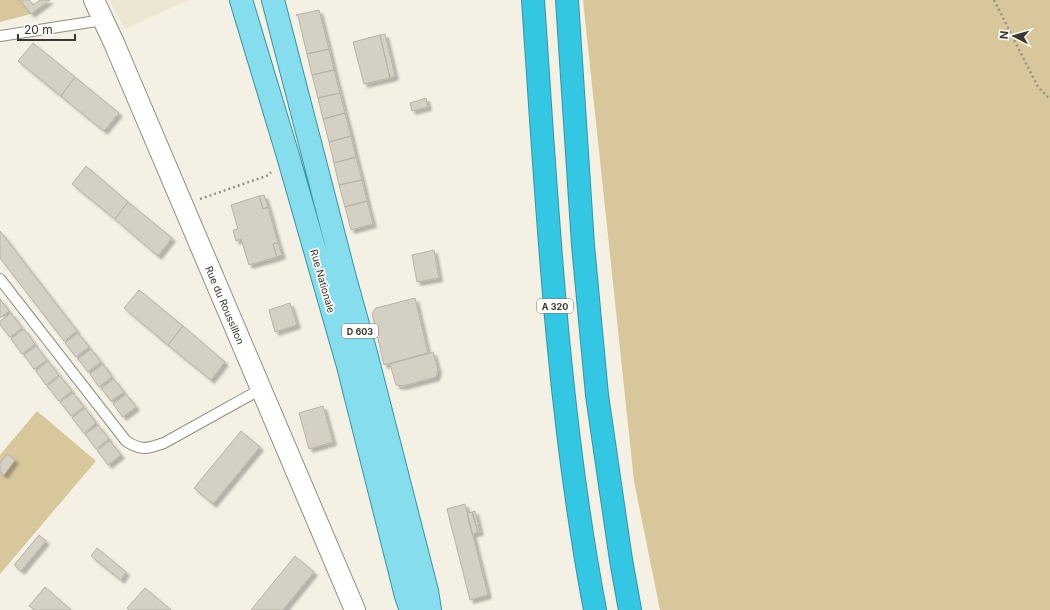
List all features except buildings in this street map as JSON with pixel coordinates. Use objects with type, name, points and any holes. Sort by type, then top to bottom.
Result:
[{"type":"highway","name":"A 320","points":[[533,0],[550,245],[564,396],[587,568],[595,610]]},
{"type":"highway","points":[[566,0],[583,245],[597,395],[621,560],[630,610]]},
{"type":"main road","name":"Rue Nationale","points":[[241,0],[288,156],[348,366],[406,596],[411,610]]},
{"type":"main road","name":"D 603","points":[[273,0],[368,361],[425,583],[430,610]]},
{"type":"street","name":"Rue du Roussillon","points":[[94,0],[355,610]]},
{"type":"lane","points":[[0,36],[103,20]]},
{"type":"lane","points":[[0,279],[126,441],[135,447],[149,449],[164,443],[261,389]]},
{"type":"path","points":[[994,0],[1038,87],[1050,99]]},
{"type":"path","points":[[182,205],[269,175],[274,168]]},
{"type":"shaded area","points":[[0,0],[20,0],[31,14],[0,22]]},
{"type":"shaded area","points":[[109,0],[188,0],[125,29]]},
{"type":"shaded area","points":[[583,0],[1050,0],[1050,610],[660,610],[634,481]]},
{"type":"shaded area","points":[[37,411],[96,461],[0,574],[0,455]]}]
